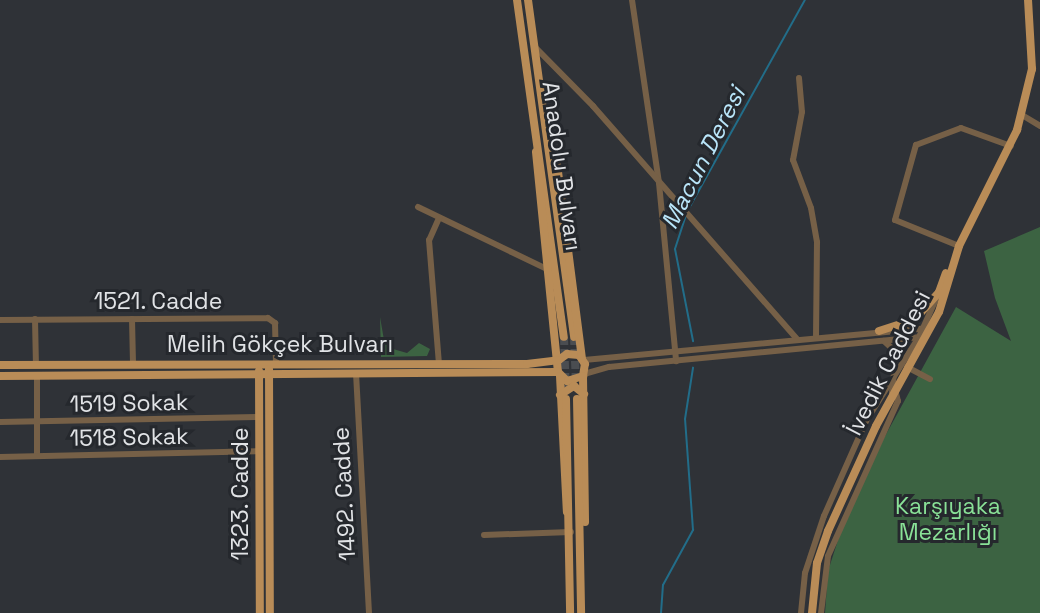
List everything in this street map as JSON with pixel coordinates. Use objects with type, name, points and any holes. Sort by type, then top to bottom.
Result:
[{"type":"main road","name":"Anadolu Bulvarı","points":[[517,0],[537,125],[561,338]]},
{"type":"main road","name":"Anadolu Bulvarı","points":[[528,0],[547,129],[561,178],[578,338],[583,359]]},
{"type":"main road","name":"İvedik Caddesi","points":[[812,613],[822,544],[893,392],[927,328],[959,246],[1011,146],[1022,116],[1032,69],[1030,0]]},
{"type":"main road","points":[[537,125],[549,270],[561,338],[559,374],[563,397],[571,530],[570,613]]},
{"type":"main road","points":[[879,335],[915,320],[939,292],[955,259]]},
{"type":"main road","points":[[561,338],[570,349],[578,338]]},
{"type":"main road","points":[[560,359],[571,353],[583,359],[584,375],[580,397],[586,509],[581,546],[581,613]]},
{"type":"main road","name":"Melih Gökçek Bulvarı","points":[[0,365],[439,364],[560,359]]},
{"type":"main road","points":[[265,612],[268,363]]},
{"type":"main road","name":"1323. Cadde","points":[[265,612],[259,374],[268,363]]},
{"type":"main road","points":[[268,392],[285,374]]},
{"type":"main road","points":[[559,374],[571,382],[584,375]]},
{"type":"main road","name":"Melih Gökçek Bulvarı","points":[[0,376],[559,374]]},
{"type":"main road","points":[[563,397],[574,386],[580,397]]},
{"type":"street","points":[[632,0],[659,183],[676,361]]},
{"type":"street","points":[[535,47],[797,339]]},
{"type":"street","points":[[800,78],[802,112],[793,160],[811,208],[817,242],[816,337]]},
{"type":"street","points":[[1022,116],[1040,126]]},
{"type":"street","points":[[959,246],[895,220],[916,145],[961,128],[1011,146]]},
{"type":"street","points":[[418,207],[549,270]]},
{"type":"street","points":[[439,218],[429,240],[439,364]]},
{"type":"street","points":[[584,375],[927,328],[939,292]]},
{"type":"street","points":[[35,319],[36,365]]},
{"type":"street","points":[[132,319],[133,364]]},
{"type":"street","name":"1521. Cadde","points":[[0,320],[271,319],[275,323],[268,363]]},
{"type":"street","points":[[821,613],[828,556],[898,401],[893,392],[894,345],[879,335]]},
{"type":"street","points":[[583,359],[816,337],[879,335],[922,338]]},
{"type":"street","points":[[800,613],[815,538],[866,421],[895,373],[922,338]]},
{"type":"street","points":[[907,368],[930,379]]},
{"type":"street","name":"1492. Cadde","points":[[356,373],[369,613]]},
{"type":"street","points":[[37,376],[37,456]]},
{"type":"street","name":"1519 Sokak","points":[[0,422],[259,417]]},
{"type":"street","name":"1518 Sokak","points":[[0,457],[260,451]]},
{"type":"street","points":[[484,535],[571,530]]},
{"type":"green space","name":"Karşıyaka Mezarlığı","points":[[1040,227],[1040,613],[825,613],[828,571],[839,537],[884,438],[956,307],[1011,341],[995,298],[984,251]]},
{"type":"green space","points":[[380,317],[384,340],[393,349],[407,353],[419,343],[430,349],[427,356],[381,357]]},
{"type":"waterway","name":"Macun Deresi","points":[[688,210],[805,0]]},
{"type":"waterway","name":"Macun Deresi","points":[[686,215],[675,249],[693,341]]},
{"type":"waterway","name":"Macun Deresi","points":[[661,613],[663,585],[693,530],[685,419],[693,368]]},
{"type":"tunnel","points":[[564,337],[566,397]]},
{"type":"tunnel","points":[[574,337],[576,382]]}]
